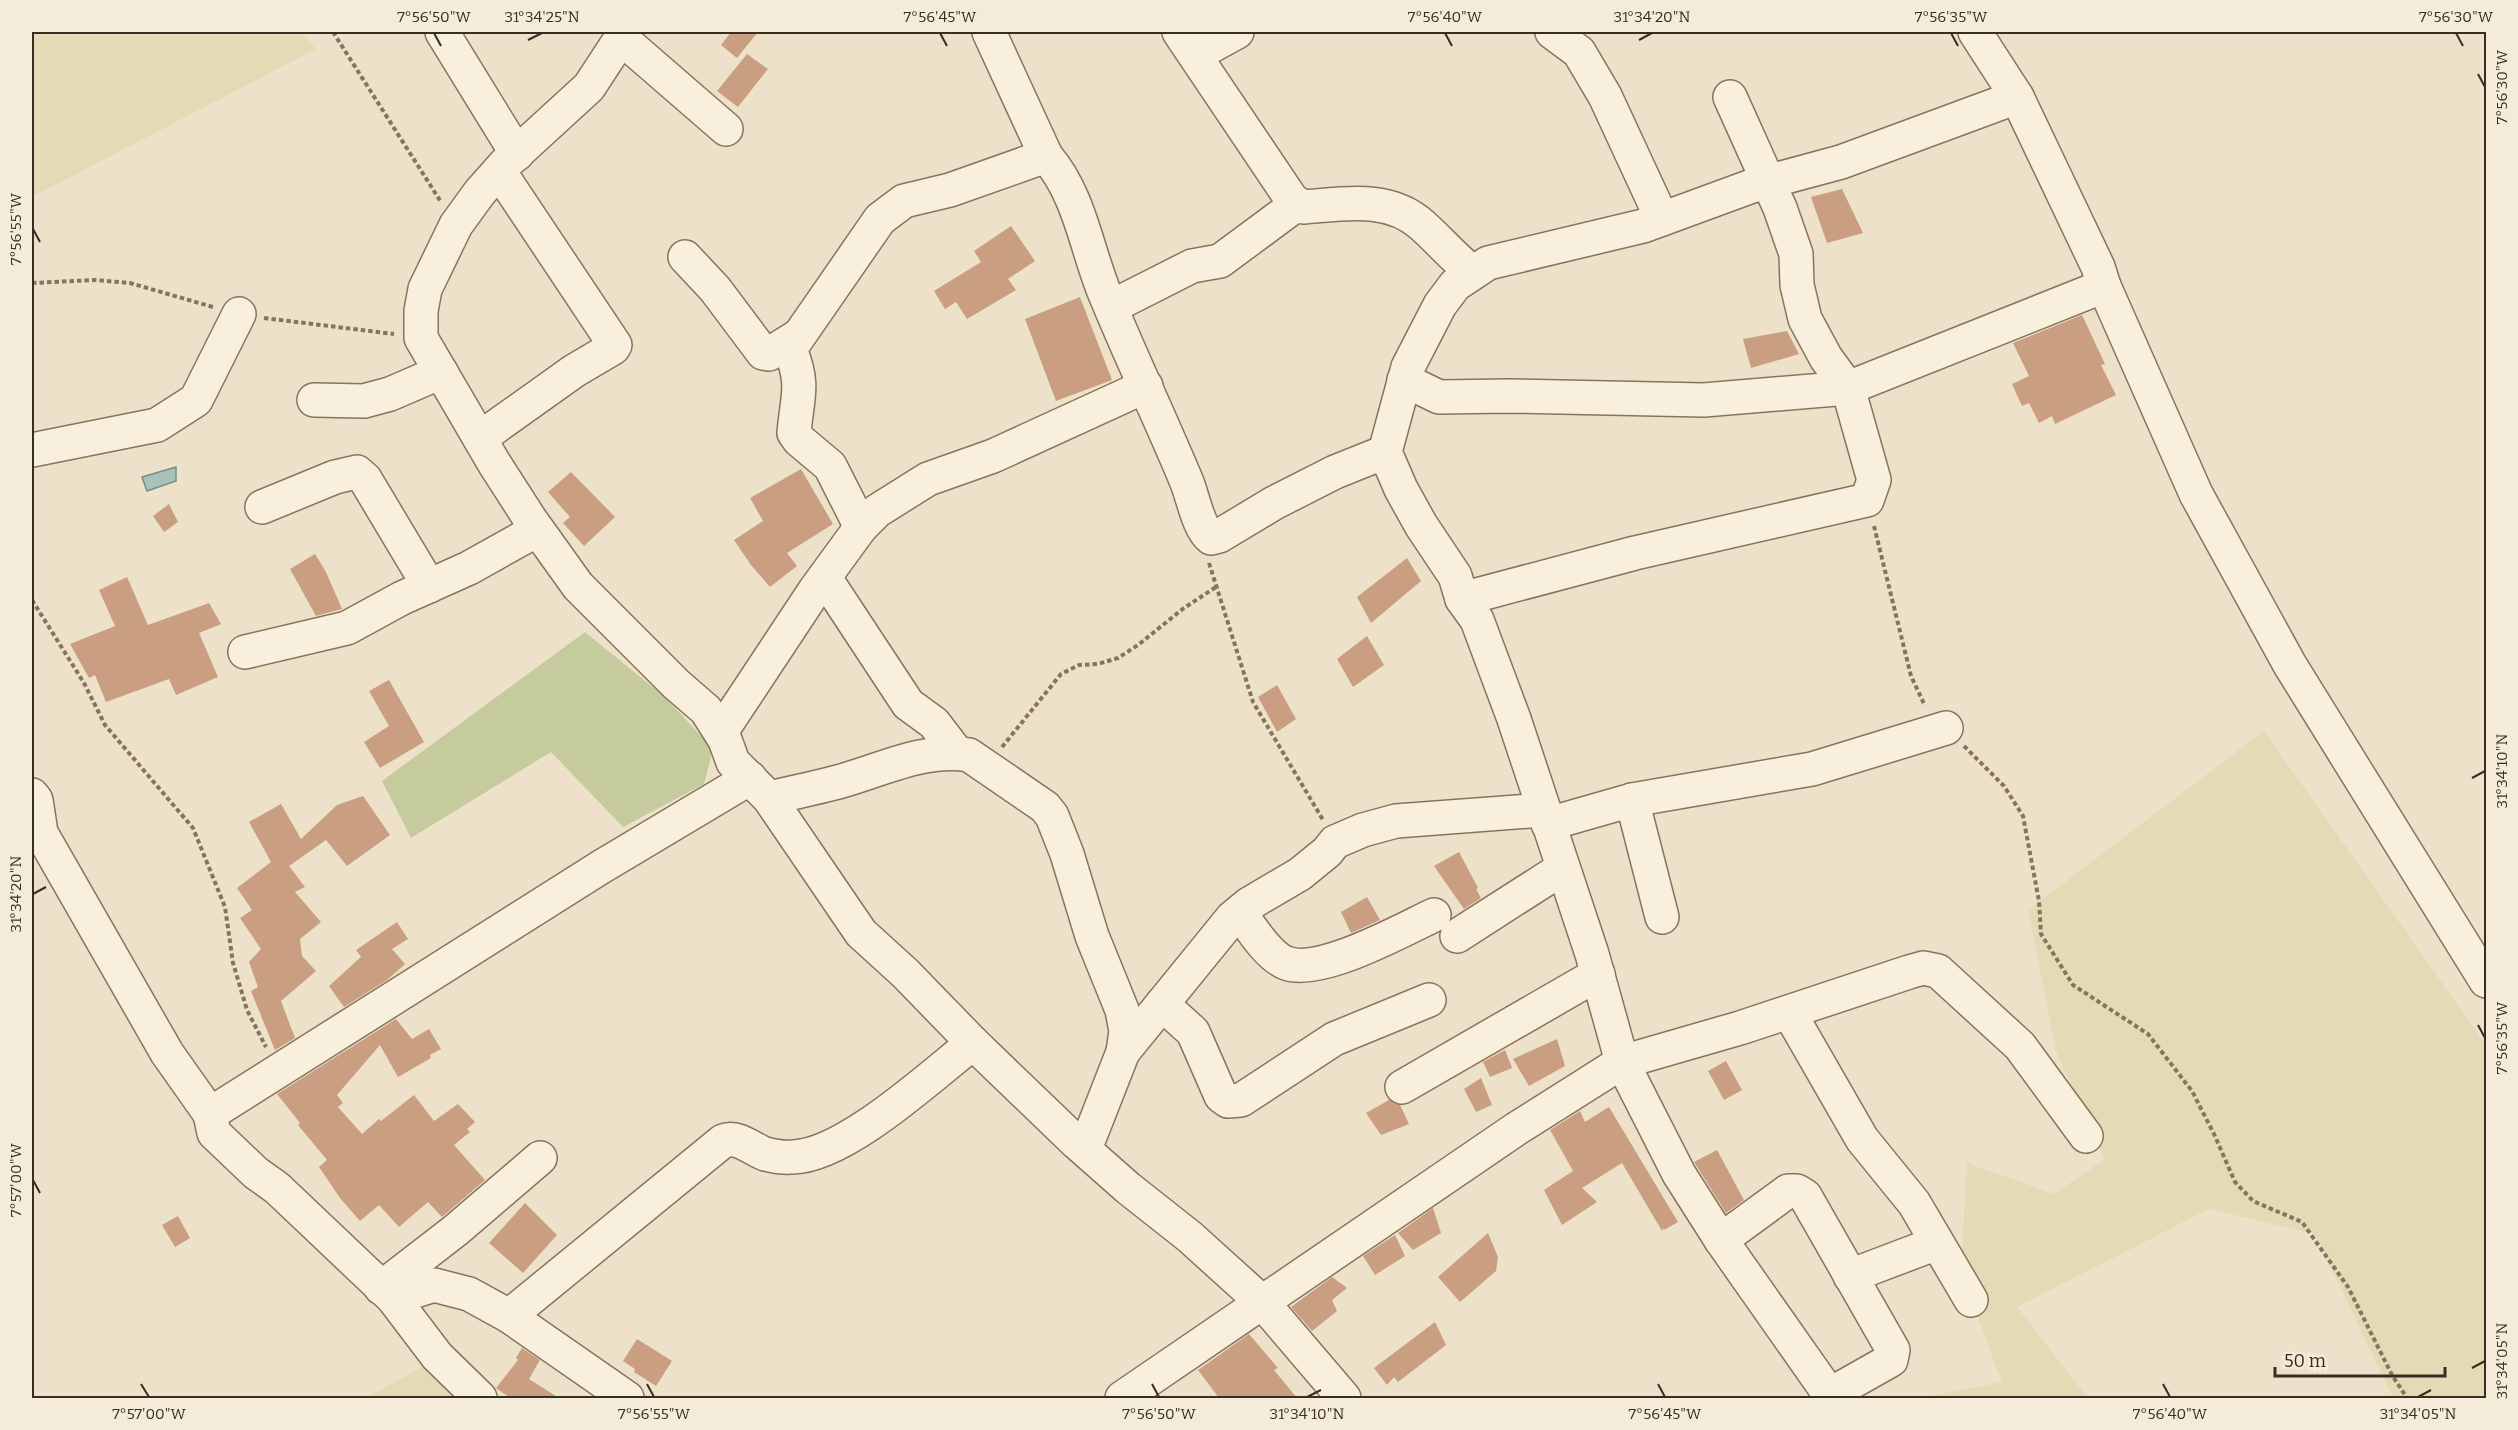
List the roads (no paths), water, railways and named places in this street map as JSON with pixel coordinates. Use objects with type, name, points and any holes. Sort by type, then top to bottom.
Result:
[{"type":"street","points":[[442,32],[508,162],[615,345],[574,371],[480,438]]},
{"type":"street","points":[[989,32],[1046,156],[1055,166],[1075,204],[1111,307],[1194,498],[1206,534],[1211,538],[1219,536],[1274,502],[1335,472],[1385,452]]},
{"type":"street","points":[[1237,32],[1187,43],[1276,177],[1297,204],[1303,207],[1360,203],[1394,207],[1406,212],[1421,224],[1472,272]]},
{"type":"street","points":[[1552,32],[1579,52],[1605,96],[1662,219]]},
{"type":"street","points":[[1975,32],[2017,97],[2098,267],[2104,286],[2196,494],[2285,655],[2487,981]]},
{"type":"street","points":[[726,129],[623,35],[589,87],[508,162],[456,225],[425,289],[421,311],[421,338],[537,530],[578,586],[645,654],[706,710],[721,732],[733,762],[759,788],[861,933],[1085,1149],[1128,1188],[1190,1237],[1263,1303],[1344,1398]]},
{"type":"street","points":[[1462,599],[1635,553],[1867,500],[1874,480],[1848,388],[1826,358],[1805,319],[1797,285],[1796,254],[1770,182],[1730,97]]},
{"type":"street","points":[[1721,1240],[1788,1191],[1797,1191],[1805,1196],[1893,1350],[1891,1360],[1831,1397],[1721,1240],[1679,1174],[1622,1062],[1598,974],[1514,719],[1477,620],[1462,599],[1455,576],[1421,525],[1401,489],[1385,452],[1408,368],[1440,305],[1455,285],[1488,263],[1619,232],[1662,219],[1770,182],[1841,162],[2017,97]]},
{"type":"street","points":[[861,527],[830,466],[794,433],[800,395],[797,367],[790,350],[880,219],[904,201],[950,190],[1046,156]]},
{"type":"street","points":[[1111,307],[1192,266],[1220,261],[1297,204]]},
{"type":"street","points":[[685,257],[715,289],[763,353],[769,354],[798,336]]},
{"type":"street","points":[[1404,380],[1439,397],[1704,400],[1848,388],[2104,286]]},
{"type":"street","points":[[32,450],[157,425],[196,400],[239,315]]},
{"type":"street","points":[[315,400],[364,401],[390,394],[441,372]]},
{"type":"street","points":[[721,732],[762,667],[861,527],[887,504],[928,478],[993,456],[1146,386]]},
{"type":"street","points":[[262,507],[335,477],[357,472],[365,479],[429,586]]},
{"type":"street","points":[[245,652],[347,628],[469,568],[537,530]]},
{"type":"street","points":[[825,578],[908,704],[934,723],[957,753]]},
{"type":"street","points":[[1123,1052],[1240,912],[1300,874],[1328,852],[1335,842],[1396,821],[1504,815],[1546,817],[1812,769],[1946,728]]},
{"type":"street","points":[[210,1114],[601,867],[759,788],[837,783],[913,759],[957,753],[969,755],[987,766],[1045,807],[1056,824],[1092,936],[1122,1010],[1126,1030],[1123,1052],[1085,1149]]},
{"type":"street","points":[[32,795],[36,800],[36,835],[167,1053],[210,1114],[214,1133],[234,1154],[277,1188],[387,1293],[437,1356],[480,1398]]},
{"type":"street","points":[[1632,800],[1662,917]]},
{"type":"street","points":[[1240,912],[1254,933],[1278,957],[1286,963],[1308,965],[1344,957],[1446,926],[1563,868]]},
{"type":"street","points":[[1122,1398],[1516,1129],[1622,1062],[1693,1043],[1923,968],[1938,970],[2020,1046],[2086,1136]]},
{"type":"street","points":[[1402,1087],[1598,974]]},
{"type":"street","points":[[1162,1004],[1193,1032],[1221,1096],[1228,1101],[1241,1100],[1334,1039],[1429,1000]]},
{"type":"street","points":[[1789,1012],[1862,1139],[1914,1203],[1971,1300]]},
{"type":"street","points":[[509,1316],[723,1142],[735,1140],[766,1154],[792,1158],[816,1154],[848,1139],[973,1043]]},
{"type":"street","points":[[387,1293],[540,1158]]},
{"type":"street","points":[[1850,1275],[1937,1243]]},
{"type":"street","points":[[387,1293],[434,1285],[469,1294],[509,1316],[627,1398]]},
{"type":"water","points":[[176,467],[176,481],[147,491],[142,477]]}]
